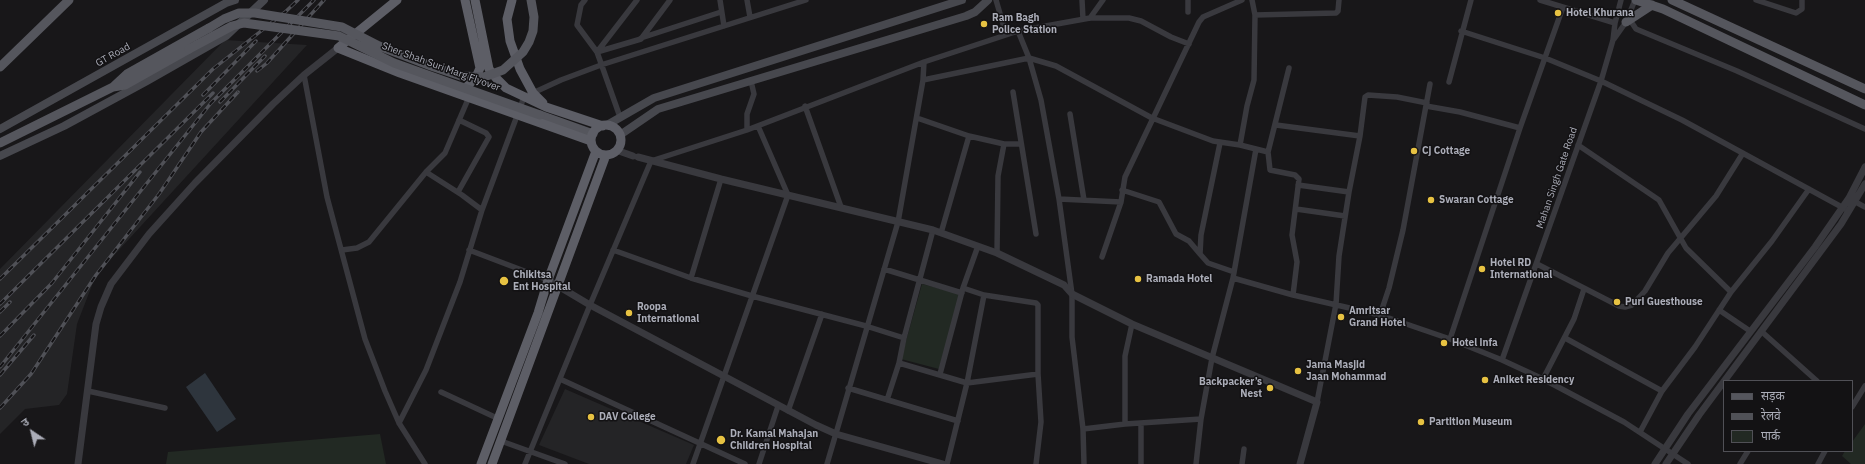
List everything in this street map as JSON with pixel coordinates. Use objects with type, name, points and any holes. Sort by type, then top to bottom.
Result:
[{"type":"highway","points":[[397,0],[338,48],[400,73],[517,114],[592,137]]},
{"type":"highway","points":[[460,94],[476,77],[480,68],[465,0]]},
{"type":"highway","points":[[475,0],[489,69],[506,88],[524,97],[543,111],[605,126],[616,130],[620,135],[620,143],[616,150],[606,155],[492,464]]},
{"type":"highway","points":[[512,0],[507,19],[510,41],[520,69],[543,111]]},
{"type":"highway","points":[[592,137],[599,127],[605,126]]},
{"type":"highway","points":[[481,464],[538,313],[548,280],[596,151],[592,137]]},
{"type":"highway","points":[[596,151],[606,155]]},
{"type":"main road","points":[[0,67],[69,0]]},
{"type":"main road","name":"GT Road","points":[[0,128],[226,3],[235,0]]},
{"type":"main road","points":[[0,156],[64,126],[226,36],[264,0]]},
{"type":"main road","name":"Sher Shah Suri Marg Flyover","points":[[113,87],[127,74],[224,18],[239,13],[255,12],[342,27],[378,46],[431,66],[462,76],[484,77],[503,70],[523,52],[529,42],[533,30],[534,17],[531,0]]},
{"type":"main road","points":[[605,126],[654,98],[962,0]]},
{"type":"main road","points":[[620,135],[658,109],[966,16],[975,12],[988,0]]},
{"type":"main road","points":[[1635,0],[1652,6],[1865,105]]},
{"type":"main road","points":[[1672,0],[1865,89]]},
{"type":"main road","points":[[1628,21],[1652,6]]},
{"type":"main road","name":"Sher Shah Suri Marg Flyover","points":[[113,87],[125,85],[232,26],[244,23],[339,36],[394,63],[543,111],[592,137]]},
{"type":"main road","points":[[0,143],[113,87]]},
{"type":"street","points":[[585,0],[581,5],[577,25],[597,52],[620,117]]},
{"type":"street","points":[[597,52],[637,0]]},
{"type":"street","points":[[641,38],[670,0]]},
{"type":"street","points":[[720,0],[724,26]]},
{"type":"street","points":[[748,0],[750,17]]},
{"type":"street","points":[[400,423],[426,370],[460,282],[482,210],[524,97],[561,80],[601,65],[806,0]]},
{"type":"street","points":[[996,0],[1006,34]]},
{"type":"street","points":[[1082,0],[1083,19]]},
{"type":"street","points":[[1090,18],[1103,0]]},
{"type":"street","points":[[1188,0],[1188,12]]},
{"type":"street","points":[[1102,257],[1120,202],[1125,177],[1152,118],[1202,18],[1242,0]]},
{"type":"street","points":[[1240,145],[1247,106],[1254,80],[1255,15],[1252,0]]},
{"type":"street","points":[[1255,15],[1336,13],[1339,9],[1339,0]]},
{"type":"street","points":[[1449,82],[1461,31],[1471,0]]},
{"type":"street","points":[[1540,0],[1615,23]]},
{"type":"street","name":"Mahan Singh Gate Road","points":[[1502,360],[1601,81],[1613,40],[1615,23],[1621,0]]},
{"type":"street","points":[[1613,40],[1628,21],[1635,0]]},
{"type":"street","points":[[1756,0],[1796,13],[1802,9],[1802,0]]},
{"type":"street","points":[[1450,340],[1520,128],[1563,7]]},
{"type":"street","points":[[597,52],[721,12]]},
{"type":"street","points":[[526,464],[590,305],[651,161],[747,130],[805,106],[924,62],[1018,31],[1090,18],[1135,19],[1188,44]]},
{"type":"street","points":[[1628,21],[1636,29],[1737,71],[1865,129]]},
{"type":"street","points":[[1018,31],[1029,58],[1041,100],[1059,198],[1072,294],[1072,337],[1083,429],[1084,464]]},
{"type":"street","points":[[1461,31],[1545,58],[1658,107],[1850,211]]},
{"type":"street","points":[[78,464],[96,324],[101,307],[111,284],[149,234],[195,182],[304,75],[338,48]]},
{"type":"street","points":[[923,80],[1029,58],[1056,66],[1152,118],[1204,139],[1220,143],[1240,145],[1268,152]]},
{"type":"street","points":[[828,464],[848,388],[898,222],[917,118],[923,80],[924,62]]},
{"type":"street","points":[[1289,68],[1276,125],[1268,152],[1270,170],[1297,176],[1299,179],[1292,235],[1297,262],[1293,295]]},
{"type":"street","points":[[304,75],[327,197],[365,339],[385,391],[400,423],[425,464]]},
{"type":"street","points":[[747,130],[747,114],[754,94],[751,81]]},
{"type":"street","points":[[1380,315],[1389,288],[1403,230],[1430,84]]},
{"type":"street","points":[[1013,92],[1036,234]]},
{"type":"street","points":[[1300,464],[1317,402],[1336,304],[1339,256],[1365,99],[1367,95],[1397,97],[1520,128]]},
{"type":"street","points":[[342,250],[357,248],[369,242],[426,172],[445,154],[469,97]]},
{"type":"street","points":[[805,106],[841,207]]},
{"type":"street","points":[[1070,114],[1084,200]]},
{"type":"street","points":[[917,118],[969,136],[1004,144],[1021,144]]},
{"type":"street","points":[[458,192],[489,137],[486,133],[459,120]]},
{"type":"street","points":[[1276,125],[1360,136]]},
{"type":"street","points":[[693,464],[788,195],[758,126]]},
{"type":"street","points":[[941,233],[969,136]]},
{"type":"street","points":[[1200,254],[1201,235],[1220,143]]},
{"type":"street","points":[[996,253],[998,176],[1004,144]]},
{"type":"street","points":[[1578,145],[1659,200],[1686,248],[1731,292]]},
{"type":"street","points":[[1196,464],[1201,419],[1212,358],[1234,275],[1256,149]]},
{"type":"street","points":[[616,150],[635,157],[721,180],[841,207],[933,230],[978,246],[1064,285],[1072,294],[1132,324],[1317,402]]},
{"type":"street","points":[[1537,264],[1620,306],[1625,307],[1632,305],[1639,299],[1668,253],[1716,196],[1744,153]]},
{"type":"street","points":[[1725,380],[1850,211],[1852,200],[1865,167]]},
{"type":"street","points":[[426,172],[458,192],[482,210]]},
{"type":"street","points":[[691,278],[721,180]]},
{"type":"street","points":[[1655,464],[1750,331],[1815,247],[1842,207],[1852,200],[1865,184]]},
{"type":"street","points":[[1298,185],[1349,192]]},
{"type":"street","points":[[1640,432],[1662,391],[1675,376],[1731,292],[1772,241],[1809,189]]},
{"type":"street","points":[[1122,190],[1159,202],[1176,234],[1189,241],[1208,263],[1234,275],[1293,295],[1380,315],[1502,360],[1543,379],[1640,432],[1688,464]]},
{"type":"street","points":[[1059,198],[1120,202]]},
{"type":"street","points":[[1852,200],[1865,207]]},
{"type":"street","points":[[1296,210],[1345,216]]},
{"type":"street","points":[[887,400],[899,363],[904,338],[933,230]]},
{"type":"street","points":[[940,374],[962,290],[978,246]]},
{"type":"street","points":[[469,250],[558,285],[590,305],[778,406],[836,434],[943,464]]},
{"type":"street","points":[[613,250],[691,278],[752,296],[866,326],[904,338]]},
{"type":"street","points":[[884,270],[920,281],[984,295],[1036,303],[1038,305],[1038,374],[1041,422],[1036,464]]},
{"type":"street","points":[[1543,379],[1565,338],[1584,289]]},
{"type":"street","points":[[947,464],[967,382],[984,295]]},
{"type":"street","points":[[1719,310],[1750,331]]},
{"type":"street","points":[[788,411],[822,314]]},
{"type":"street","points":[[1126,424],[1125,356],[1132,324]]},
{"type":"street","points":[[1761,331],[1816,380]]},
{"type":"street","points":[[1565,338],[1662,391]]},
{"type":"street","points":[[899,363],[967,382],[1038,374]]},
{"type":"street","points":[[560,378],[701,442],[745,464]]},
{"type":"street","points":[[1666,464],[1672,453],[1723,383]]},
{"type":"street","points":[[848,388],[958,421]]},
{"type":"street","points":[[1853,406],[1864,389]]},
{"type":"street","points":[[88,391],[165,408]]},
{"type":"street","points":[[441,392],[499,418]]},
{"type":"street","points":[[759,464],[778,406]]},
{"type":"street","points":[[1083,429],[1126,424],[1201,419]]},
{"type":"street","points":[[1141,423],[1141,464]]},
{"type":"street","points":[[501,441],[565,464]]},
{"type":"street","points":[[1242,464],[1244,450]]},
{"type":"street","points":[[1740,464],[1747,452]]},
{"type":"street","points":[[1818,464],[1824,452]]},
{"type":"shaded area","points":[[225,40],[307,45],[96,275],[77,324],[67,394],[59,405],[25,409],[0,434],[0,269]]},
{"type":"shaded area","points":[[205,373],[236,419],[217,432],[186,387]]},
{"type":"shaded area","name":"DAV College","points":[[565,389],[694,445],[686,464],[589,464],[539,445]]},
{"type":"green space","points":[[922,284],[960,294],[939,369],[901,359]]},
{"type":"green space","points":[[1865,424],[1865,464],[1851,464],[1842,456],[1844,452],[1853,452],[1853,441]]},
{"type":"green space","points":[[380,434],[386,464],[166,464],[168,452]]},
{"type":"railway","points":[[282,15],[298,0]]},
{"type":"railway","points":[[0,367],[211,103],[314,0]]},
{"type":"railway","points":[[257,71],[267,63],[324,0]]},
{"type":"railway","points":[[0,279],[213,69],[285,12]]},
{"type":"railway","points":[[203,95],[256,41]]},
{"type":"railway","points":[[220,102],[265,56]]},
{"type":"railway","points":[[0,408],[31,374],[96,275],[159,194],[201,132],[238,92]]},
{"type":"railway","points":[[0,304],[213,93]]},
{"type":"railway","points":[[0,336],[52,283],[140,172]]},
{"type":"railway","points":[[0,312],[10,302]]},
{"type":"railway","points":[[0,375],[34,335]]},
{"type":"place","name":"Hotel Khurana","points":[[1558,13]]},
{"type":"place","name":"Ram Bagh Police Station","points":[[984,24]]},
{"type":"place","name":"Cj Cottage","points":[[1414,151]]},
{"type":"place","name":"Swaran Cottage","points":[[1431,200]]},
{"type":"place","name":"Hotel RD International","points":[[1482,269]]},
{"type":"place","name":"Ramada Hotel","points":[[1138,279]]},
{"type":"place","name":"Chikitsa Ent Hospital","points":[[504,281]]},
{"type":"place","name":"Puri Guesthouse","points":[[1617,302]]},
{"type":"place","name":"Roopa International","points":[[629,313]]},
{"type":"place","name":"Amritsar Grand Hotel","points":[[1341,317]]},
{"type":"place","name":"Hotel infa","points":[[1444,343]]},
{"type":"place","name":"Jama Masjid Jaan Mohammad","points":[[1298,371]]},
{"type":"place","name":"Aniket Residency","points":[[1485,380]]},
{"type":"place","name":"Backpacker’s Nest","points":[[1270,388]]},
{"type":"place","name":"DAV College","points":[[591,417]]},
{"type":"place","name":"Partition Museum","points":[[1421,422]]},
{"type":"place","name":"Dr. Kamal Mahajan Children Hospital","points":[[721,440]]}]
